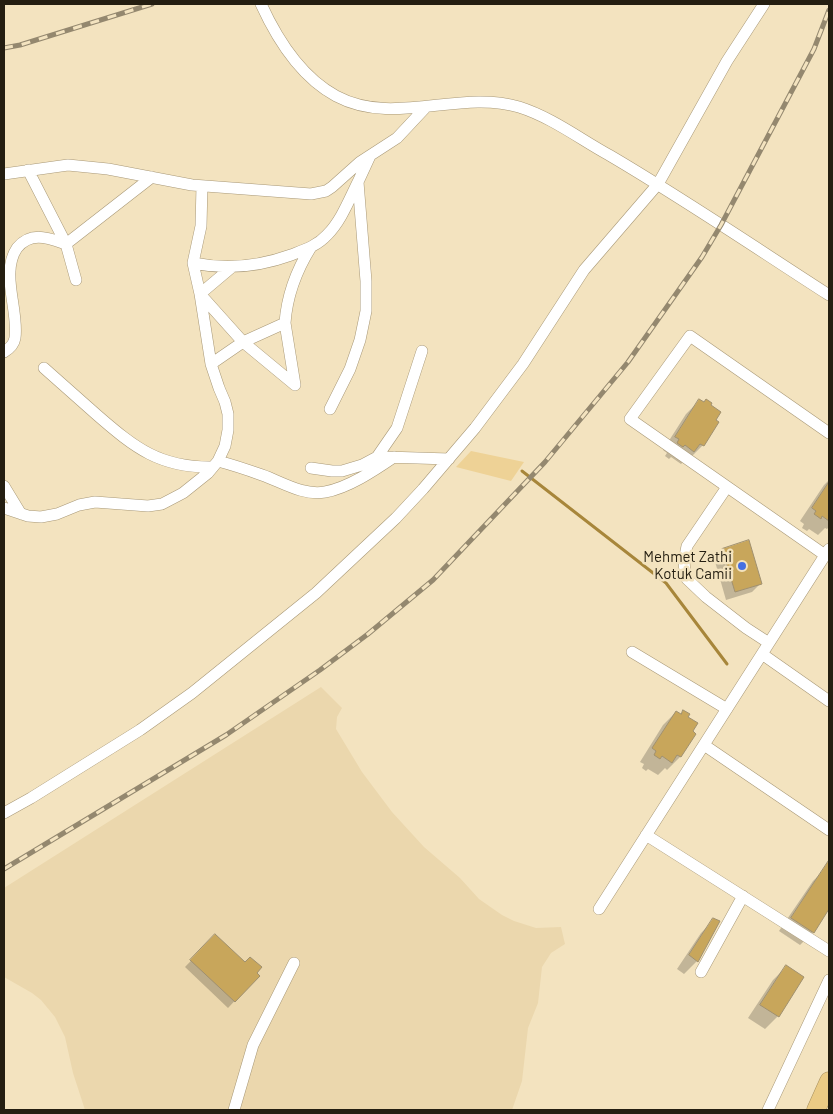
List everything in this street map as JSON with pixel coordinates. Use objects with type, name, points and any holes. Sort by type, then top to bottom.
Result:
[{"type":"highway","points":[[816,1110],[829,1081]]},
{"type":"street","points":[[261,4],[274,29],[293,58],[314,81],[331,93],[348,101],[370,107],[404,109],[478,101],[518,107],[542,117],[658,184],[829,295]]},
{"type":"street","points":[[4,813],[39,794],[140,730],[216,675],[342,570],[396,518],[449,458],[523,364],[584,270],[658,184],[731,54],[764,4]]},
{"type":"street","points":[[4,174],[68,165],[108,169],[202,186],[318,193],[332,187],[370,155],[397,138],[426,107]]},
{"type":"street","points":[[193,263],[232,268],[265,263],[311,247],[332,229],[358,182],[370,155]]},
{"type":"street","points":[[28,170],[66,244],[76,280]]},
{"type":"street","points":[[66,244],[152,178]]},
{"type":"street","points":[[330,409],[356,354],[366,310],[366,281],[358,182]]},
{"type":"street","points":[[4,508],[34,517],[49,516],[78,505],[95,502],[141,506],[162,504],[183,494],[215,464],[225,446],[228,414],[211,364],[193,263],[201,226],[202,186]]},
{"type":"street","points":[[4,352],[11,347],[15,336],[8,270],[12,256],[20,245],[35,236],[45,237],[66,244]]},
{"type":"street","points":[[200,294],[243,342],[295,385],[285,323],[294,279],[311,247]]},
{"type":"street","points":[[200,294],[232,268]]},
{"type":"street","points":[[211,364],[243,342],[285,323]]},
{"type":"street","points":[[599,909],[827,552],[727,487],[630,419],[690,336],[829,433]]},
{"type":"street","points":[[311,468],[342,471],[362,465],[377,457],[397,428],[422,351]]},
{"type":"street","points":[[44,368],[119,434],[142,451],[177,465],[215,464],[253,472],[300,490],[319,493],[349,483],[394,457]]},
{"type":"street","points":[[377,457],[449,458]]},
{"type":"street","points":[[4,486],[21,514]]},
{"type":"street","points":[[727,487],[687,546],[684,561],[685,573],[687,579],[706,597],[746,628],[769,642]]},
{"type":"street","points":[[632,652],[727,709]]},
{"type":"street","points":[[762,654],[829,701]]},
{"type":"street","points":[[704,745],[829,830]]},
{"type":"street","points":[[646,835],[829,951]]},
{"type":"street","points":[[701,972],[743,896]]},
{"type":"street","points":[[234,1110],[253,1045],[294,963]]},
{"type":"street","points":[[768,1110],[829,980]]},
{"type":"shaded area","points":[[471,451],[524,462],[511,481],[456,467]]},
{"type":"shaded area","points":[[321,687],[342,708],[337,717],[336,729],[362,772],[392,812],[424,847],[460,878],[479,899],[502,915],[536,928],[561,927],[565,944],[551,953],[542,967],[538,1003],[528,1028],[522,1081],[512,1110],[85,1110],[73,1073],[65,1037],[55,1017],[41,1000],[4,977],[4,888]]},
{"type":"building","points":[[699,399],[704,402],[706,399],[721,412],[716,420],[719,422],[704,446],[700,444],[694,452],[685,445],[683,447],[677,443],[679,439],[675,437]]},
{"type":"building","points":[[829,482],[829,521],[822,516],[821,519],[814,514],[816,511],[812,508]]},
{"type":"building","name":"Mehmet Zathi Kotuk Camii","points":[[749,540],[762,584],[735,592],[722,549]]},
{"type":"building","points":[[683,710],[690,714],[688,717],[698,723],[693,731],[696,734],[681,757],[677,755],[672,763],[662,756],[660,759],[654,755],[656,751],[652,748],[676,711],[681,714]]},
{"type":"building","points":[[829,860],[829,909],[814,933],[791,918]]},
{"type":"building","points":[[713,918],[720,921],[698,962],[689,955]]},
{"type":"building","points":[[215,934],[245,962],[250,957],[262,967],[257,973],[260,976],[235,1002],[190,960]]},
{"type":"building","points":[[786,965],[804,977],[779,1017],[760,1005]]},
{"type":"waterway","points":[[522,471],[666,583],[727,664]]},
{"type":"railway","points":[[4,48],[20,45],[152,4]]},
{"type":"railway","points":[[4,869],[226,735],[320,670],[368,634],[433,580],[545,462],[628,362],[702,257],[721,225],[814,49],[829,10]]},
{"type":"place","name":"Mehmet Zathi Kotuk Camii","points":[[742,566]]}]
